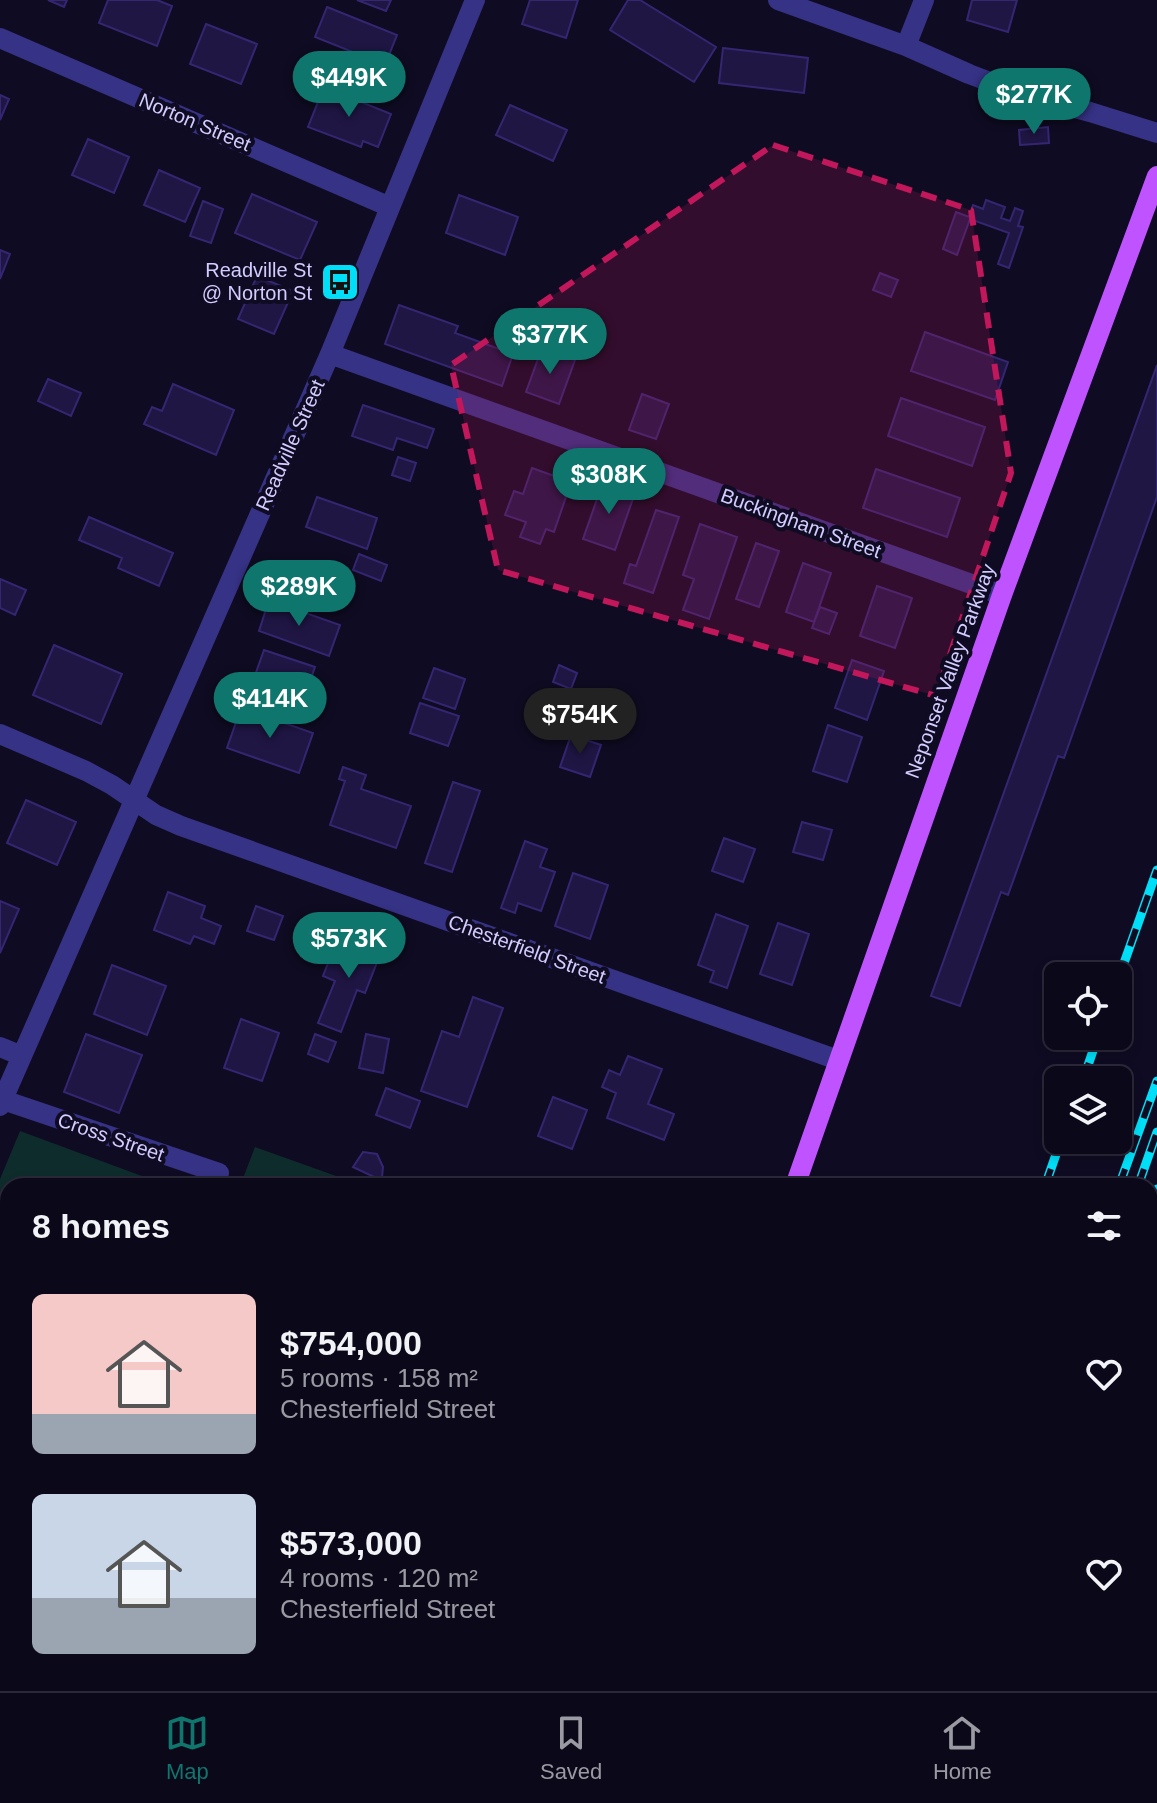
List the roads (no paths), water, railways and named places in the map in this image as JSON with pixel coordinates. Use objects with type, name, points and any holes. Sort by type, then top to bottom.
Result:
[{"type":"main road","name":"Neponset Valley Parkway","points":[[798,1178],[1002,595],[1157,176]]},
{"type":"street","name":"Readville Street","points":[[1,1103],[330,354],[475,0]]},
{"type":"street","points":[[778,0],[906,46],[1014,91],[1157,133]]},
{"type":"street","points":[[906,46],[924,0]]},
{"type":"street","name":"Norton Street","points":[[0,38],[390,207]]},
{"type":"street","name":"Buckingham Street","points":[[330,354],[1002,595]]},
{"type":"street","name":"Chesterfield Street","points":[[0,734],[86,771],[156,815],[181,826],[838,1060]]},
{"type":"street","points":[[0,1047],[22,1056]]},
{"type":"street","name":"Cross Street","points":[[1,1103],[219,1173]]},
{"type":"railway","points":[[1124,962],[1157,870]]},
{"type":"railway","points":[[1088,1066],[1093,1050]]},
{"type":"railway","points":[[1122,1178],[1157,1081]]},
{"type":"railway","points":[[1141,1178],[1157,1132]]},
{"type":"railway","points":[[1048,1178],[1056,1154]]},
{"type":"place","name":"Readville St @ Norton St","points":[[340,282]]}]
